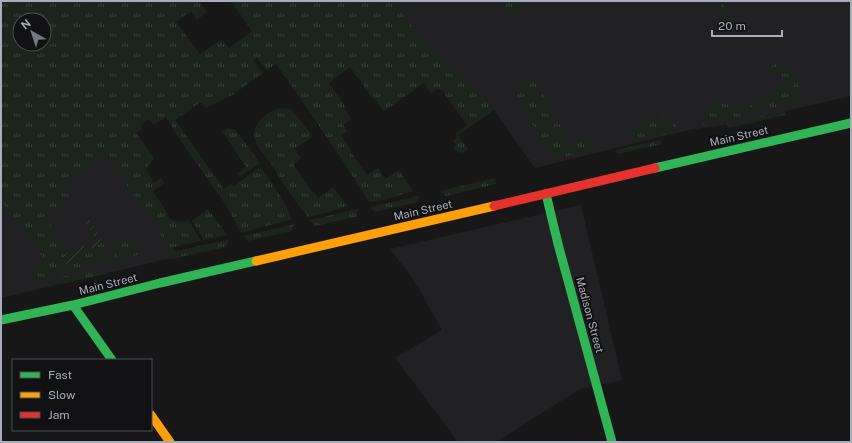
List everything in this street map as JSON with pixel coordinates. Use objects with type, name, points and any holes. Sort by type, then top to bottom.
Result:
[{"type":"main road","name":"Main Street","points":[[1,320],[73,305],[160,283],[851,123]]},
{"type":"main road","name":"Madison Street","points":[[546,194],[558,244],[612,442]]},
{"type":"main road","points":[[73,305],[111,359]]},
{"type":"main road","points":[[152,416],[170,442]]},
{"type":"shaded area","points":[[382,1],[851,1],[851,96],[724,125],[689,130],[535,168],[479,89],[433,72]]},
{"type":"shaded area","points":[[76,98],[170,231],[176,257],[1,298],[1,150]]},
{"type":"shaded area","points":[[581,205],[622,380],[580,389],[496,442],[458,442],[395,358],[442,330],[412,277],[390,249]]},
{"type":"green space","points":[[1,1],[199,1],[207,12],[197,20],[191,11],[176,22],[200,54],[222,39],[229,48],[252,31],[231,1],[394,1],[427,46],[444,64],[479,89],[494,110],[458,135],[468,149],[462,153],[453,148],[456,145],[453,141],[457,138],[455,134],[467,125],[442,90],[437,89],[431,93],[424,83],[384,111],[375,99],[373,99],[350,67],[329,83],[346,107],[344,108],[351,119],[343,125],[347,131],[341,136],[367,175],[378,168],[385,179],[399,170],[413,191],[383,200],[369,202],[324,132],[276,64],[267,71],[257,58],[254,61],[263,73],[232,95],[206,108],[201,102],[175,120],[224,189],[232,183],[234,186],[260,167],[278,192],[292,219],[241,233],[226,205],[180,140],[166,117],[154,125],[149,119],[142,124],[142,129],[136,133],[154,158],[146,169],[154,183],[161,178],[164,183],[153,191],[170,219],[184,222],[188,219],[201,241],[165,249],[160,233],[149,215],[104,154],[63,183],[71,196],[44,216],[51,226],[49,228],[65,251],[71,266],[86,252],[104,242],[108,246],[111,261],[50,275],[44,284],[33,286],[30,281],[32,280],[30,269],[43,258],[1,201]]},
{"type":"green space","points":[[503,1],[522,1],[523,4],[518,9],[512,23]]},
{"type":"green space","points":[[719,1],[738,29],[733,32],[714,4]]},
{"type":"green space","points":[[776,64],[781,65],[798,84],[802,91],[802,101],[703,125],[701,122],[702,116],[721,102],[744,111],[787,80],[768,71],[771,66]]},
{"type":"green space","points":[[530,77],[534,77],[573,149],[583,134],[587,133],[595,149],[593,151],[553,159],[517,98],[518,87],[521,82]]},
{"type":"green space","points":[[283,108],[291,109],[313,136],[295,149],[301,158],[293,164],[318,198],[334,188],[348,207],[308,217],[293,198],[261,150],[256,142],[254,134],[257,124],[269,113]]},
{"type":"green space","points":[[784,111],[785,115],[729,128],[727,124]]},
{"type":"green space","points":[[661,116],[672,121],[676,125],[678,131],[635,141],[630,133],[630,130],[648,117]]},
{"type":"green space","points":[[229,128],[235,130],[260,163],[240,177],[237,174],[246,167],[222,131]]},
{"type":"green space","points":[[661,140],[662,144],[618,154],[615,150]]},
{"type":"green space","points":[[495,178],[496,184],[446,196],[440,191]]},
{"type":"green space","points":[[419,196],[418,202],[375,212],[370,207]]},
{"type":"green space","points":[[208,209],[227,235],[204,240],[192,221]]},
{"type":"green space","points":[[358,209],[356,217],[315,226],[310,220]]},
{"type":"green space","points":[[86,216],[104,242],[86,252],[71,267],[68,266],[65,261],[65,251],[69,256],[96,238],[83,219]]},
{"type":"green space","points":[[294,224],[292,231],[248,241],[243,236]]},
{"type":"green space","points":[[119,237],[131,239],[137,247],[138,255],[115,261],[113,246],[110,242]]},
{"type":"green space","points":[[228,240],[227,247],[171,259],[166,253]]},
{"type":"green space","points":[[105,268],[106,274],[61,284],[60,277]]},
{"type":"traffic: fast","points":[[655,168],[851,123]]},
{"type":"traffic: fast","points":[[546,194],[558,244],[612,442]]},
{"type":"traffic: fast","points":[[1,320],[73,305],[256,261]]},
{"type":"traffic: fast","points":[[73,305],[111,359]]},
{"type":"traffic: slow","points":[[256,261],[494,206]]},
{"type":"traffic: slow","points":[[152,416],[170,442]]},
{"type":"traffic: jam","points":[[494,206],[655,168]]}]
